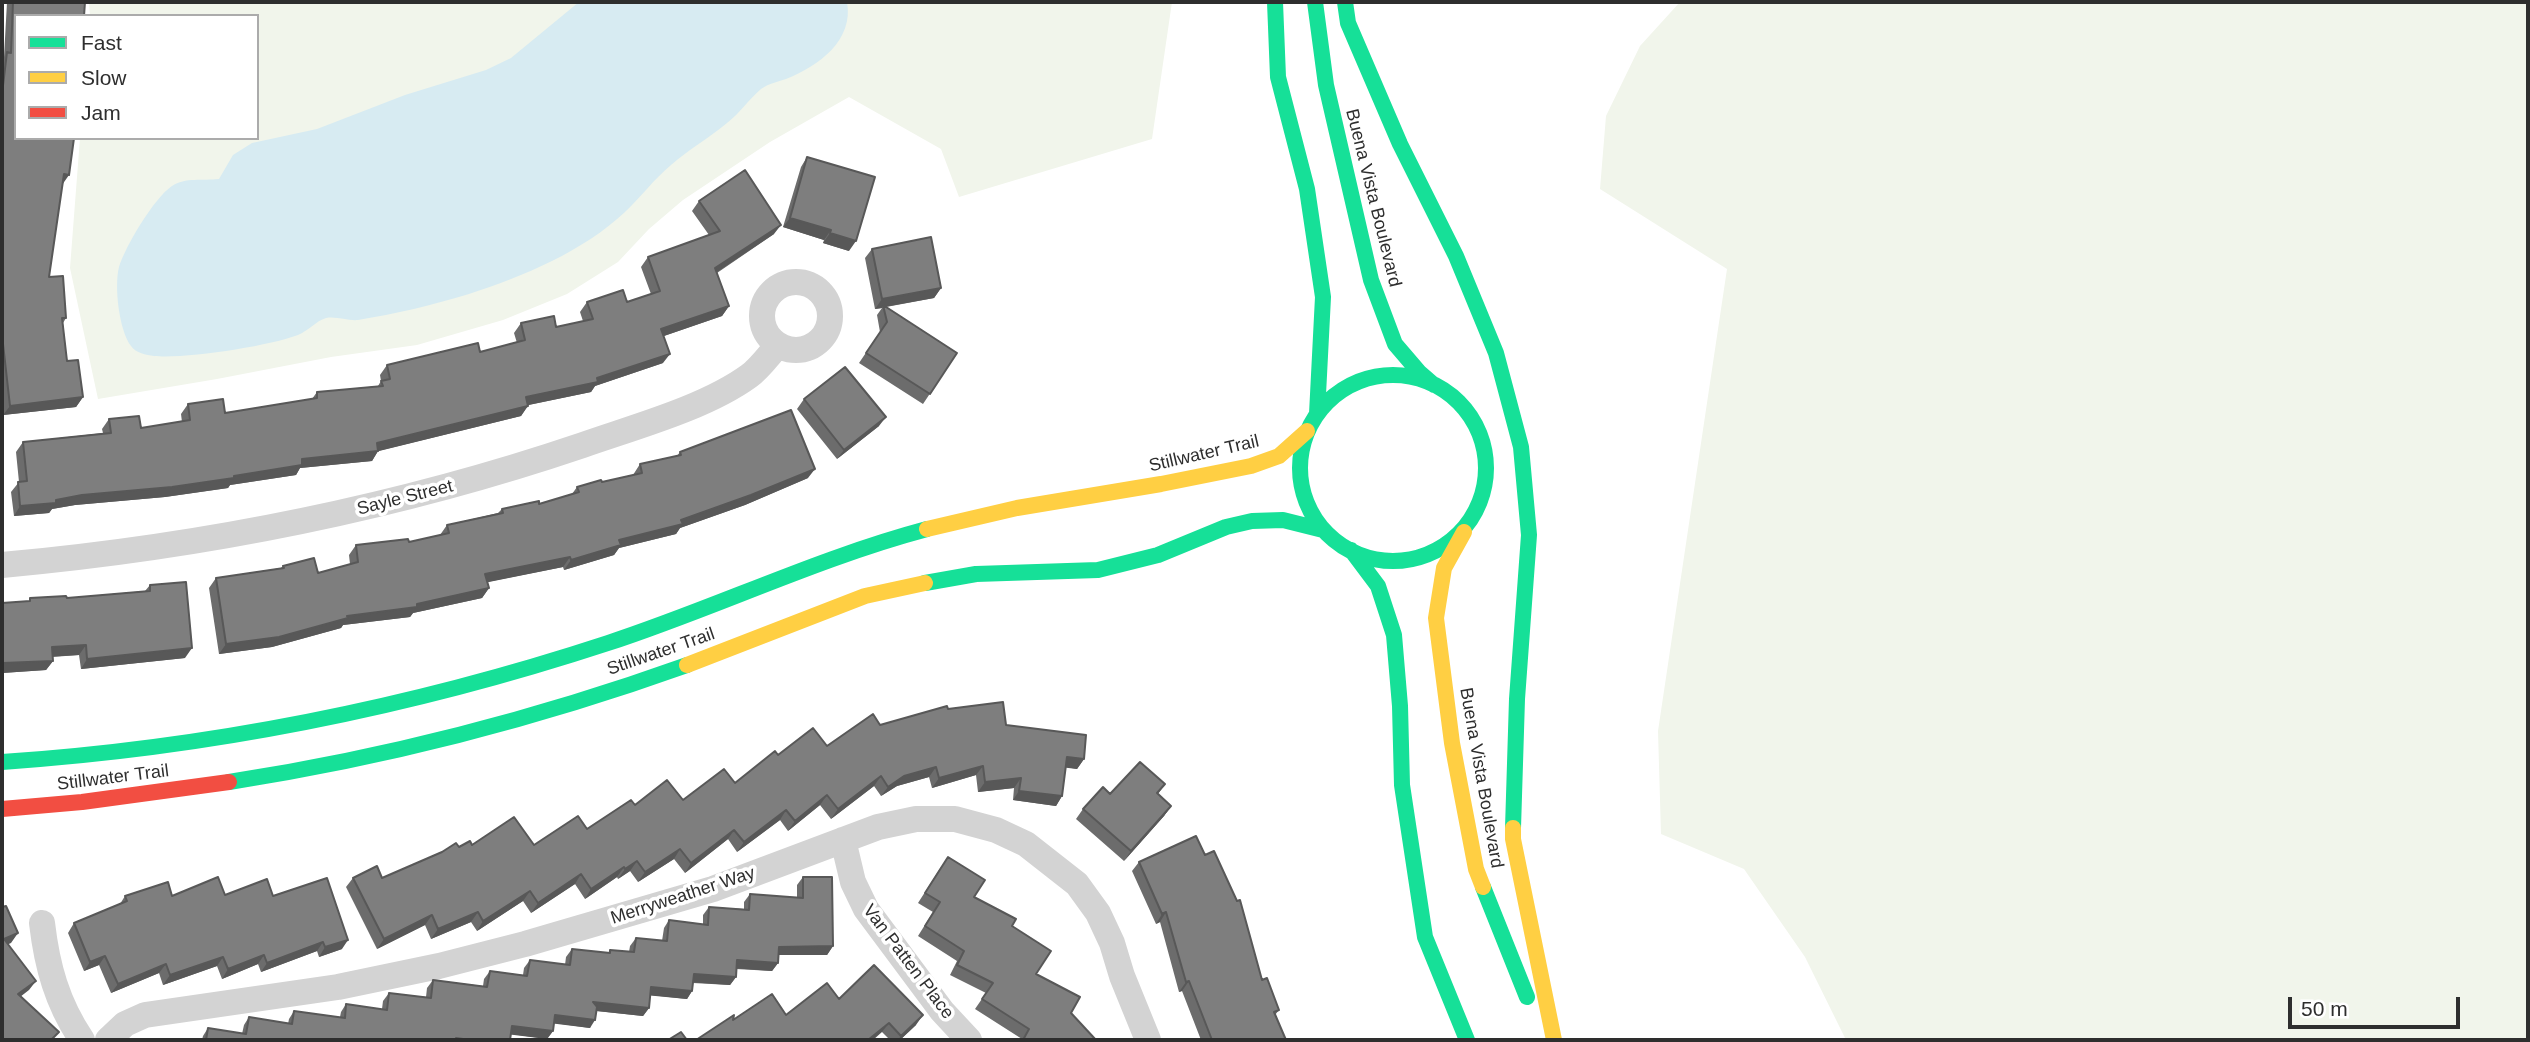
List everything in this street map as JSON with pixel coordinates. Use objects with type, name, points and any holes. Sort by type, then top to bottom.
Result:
[{"type":"main road","name":"Buena Vista Boulevard","points":[[1275,2],[1278,77],[1307,189],[1323,297],[1317,414]]},
{"type":"main road","name":"Buena Vista Boulevard","points":[[1315,2],[1326,85],[1371,280],[1395,344],[1419,372],[1435,385]]},
{"type":"main road","points":[[1345,2],[1348,23],[1399,144],[1456,256],[1496,353],[1521,447],[1529,535],[1517,699],[1513,839],[1554,1040]]},
{"type":"main road","name":"Buena Vista Boulevard","points":[[1472,518],[1454,538],[1431,553],[1404,560],[1377,559],[1351,550],[1323,530],[1308,505],[1301,478],[1301,451],[1307,431],[1317,414],[1337,393],[1363,379],[1391,375],[1420,379],[1446,391],[1467,411],[1481,435],[1487,464],[1484,492],[1472,518],[1444,568],[1436,618],[1452,743],[1476,869],[1544,1040]]},
{"type":"main road","name":"Stillwater Trail","points":[[2,762],[47,759],[211,738],[344,714],[441,691],[607,643],[882,541],[1017,508],[1251,466],[1279,456],[1307,431]]},
{"type":"main road","name":"Stillwater Trail","points":[[2,809],[70,804],[191,787],[325,764],[430,742],[634,684],[865,596],[903,587],[976,574],[1098,570],[1158,555],[1226,527],[1252,521],[1283,520],[1323,530]]},
{"type":"main road","name":"Buena Vista Boulevard","points":[[1351,550],[1378,586],[1394,635],[1402,785],[1425,937],[1468,1040]]},
{"type":"street","name":"Sayle Street","points":[[2,565],[95,557],[211,540],[337,515],[434,491],[608,436],[728,390],[751,374],[778,345]]},
{"type":"street","name":"Merryweather Way","points":[[108,1040],[125,1024],[145,1015],[338,987],[525,944],[713,889],[878,827],[916,819],[955,819],[996,830],[1026,844],[1077,884],[1098,913],[1112,943],[1148,1040]]},
{"type":"street","name":"Van Patten Place","points":[[843,840],[853,881],[866,909],[959,1037]]},
{"type":"street","points":[[43,923],[46,957],[55,989],[70,1023],[82,1040]]},
{"type":"shaded area","points":[[89,2],[1172,2],[1152,139],[959,197],[941,149],[849,97],[770,142],[683,200],[649,229],[618,262],[567,294],[503,320],[417,345],[331,357],[98,399],[70,268],[80,140],[259,140],[259,14],[90,14]]},
{"type":"shaded area","points":[[579,2],[847,2],[848,16],[839,40],[822,59],[798,74],[761,89],[732,119],[665,170],[608,226],[571,251],[531,271],[469,294],[414,309],[358,320],[326,318],[298,335],[248,347],[206,354],[154,356],[131,346],[123,330],[119,308],[119,267],[141,224],[157,201],[172,186],[188,180],[219,179],[233,155],[252,143],[317,129],[405,95],[486,70],[511,58]]},
{"type":"shaded area","points":[[1680,2],[2528,2],[2528,1040],[1846,1040],[1805,957],[1744,869],[1661,834],[1658,731],[1727,269],[1600,189],[1606,116],[1640,46]]},
{"type":"building","points":[[13,2],[85,2],[84,14],[14,14],[14,140],[74,140],[69,175],[64,174],[49,277],[63,276],[66,318],[62,318],[67,361],[78,360],[83,397],[10,406],[2,335],[2,94],[7,52],[11,53]]},
{"type":"building","points":[[807,157],[875,177],[856,241],[830,233],[831,230],[790,218]]},
{"type":"building","points":[[745,170],[781,225],[715,268],[729,306],[661,329],[670,354],[597,378],[598,382],[526,397],[528,406],[377,443],[378,451],[302,459],[302,465],[234,478],[82,495],[56,500],[56,503],[20,506],[18,482],[27,481],[23,442],[111,433],[109,419],[139,416],[141,428],[190,420],[188,404],[223,399],[225,413],[317,398],[317,392],[383,386],[381,381],[390,379],[387,365],[478,343],[480,352],[525,340],[521,323],[554,316],[556,327],[593,319],[587,302],[623,290],[627,302],[660,291],[648,257],[720,231],[699,201]]},
{"type":"building","points":[[931,237],[941,288],[882,299],[872,249]]},
{"type":"building","points":[[883,305],[957,353],[930,394],[866,353],[887,322]]},
{"type":"building","points":[[845,367],[886,417],[844,450],[804,399]]},
{"type":"building","points":[[791,410],[815,469],[681,520],[683,524],[619,540],[621,545],[571,560],[570,557],[485,574],[489,588],[417,604],[417,607],[347,616],[348,618],[279,637],[226,644],[216,578],[284,568],[283,566],[314,558],[318,573],[358,562],[356,545],[408,539],[409,542],[449,533],[447,525],[503,513],[502,509],[539,501],[539,504],[579,492],[577,487],[601,480],[602,482],[642,473],[640,464],[681,455],[680,452]]},
{"type":"building","points":[[186,582],[192,648],[87,659],[86,645],[52,647],[53,661],[3,663],[2,671],[2,603],[30,601],[30,598],[67,598],[150,591],[150,585]]},
{"type":"building","points":[[1003,702],[1006,725],[1086,735],[1084,759],[1067,757],[1062,796],[1019,791],[1021,778],[985,782],[983,766],[939,778],[936,767],[904,776],[888,787],[881,776],[838,809],[827,795],[795,821],[786,810],[744,842],[734,830],[691,863],[680,849],[645,872],[637,861],[591,889],[581,874],[538,903],[530,891],[483,921],[478,912],[438,929],[432,915],[384,939],[353,878],[377,866],[382,878],[442,852],[456,843],[459,847],[470,841],[472,845],[514,817],[534,845],[578,816],[587,829],[631,800],[635,805],[667,780],[683,800],[724,769],[735,783],[775,751],[778,755],[813,728],[827,746],[873,714],[880,725],[947,706],[948,709]]},
{"type":"building","points":[[1140,762],[1165,784],[1157,793],[1171,806],[1131,851],[1083,809],[1103,787],[1110,794]]},
{"type":"building","points":[[1196,836],[1205,855],[1214,851],[1237,901],[1240,900],[1262,980],[1267,978],[1279,1010],[1274,1012],[1286,1040],[1212,1040],[1189,981],[1186,982],[1166,912],[1162,914],[1139,862]]},
{"type":"building","points":[[948,857],[985,880],[974,897],[1016,919],[1012,926],[1051,951],[1036,974],[1080,997],[1071,1013],[1096,1040],[1023,1040],[1029,1029],[982,999],[993,983],[957,965],[964,951],[925,926],[940,902],[925,893]]},
{"type":"building","points":[[218,877],[225,895],[267,879],[273,896],[327,878],[348,940],[325,947],[323,942],[267,963],[264,955],[228,969],[223,957],[170,975],[166,964],[118,984],[105,956],[90,962],[74,923],[127,901],[125,896],[168,882],[172,896]]},
{"type":"building","points":[[803,877],[832,877],[833,946],[779,947],[778,963],[737,960],[736,977],[694,974],[692,991],[651,987],[649,1008],[593,1002],[597,1007],[595,1020],[555,1015],[553,1031],[512,1026],[510,1040],[206,1040],[208,1028],[246,1034],[249,1017],[292,1024],[294,1011],[345,1018],[346,1004],[387,1010],[389,993],[431,998],[433,980],[487,987],[490,971],[527,976],[530,960],[570,965],[572,949],[610,953],[610,950],[634,952],[636,938],[667,941],[669,920],[708,925],[709,907],[749,910],[750,894],[803,898]]},
{"type":"building","points":[[6,906],[18,933],[4,939],[36,981],[18,994],[59,1032],[51,1040],[2,1040],[2,907]]},
{"type":"building","points":[[874,965],[923,1015],[901,1036],[889,1023],[868,1040],[696,1040],[772,994],[786,1015],[827,983],[839,999]]},
{"type":"building","points":[[681,1032],[687,1040],[668,1040]]},
{"type":"traffic: fast","points":[[1275,2],[1278,77],[1307,189],[1323,297],[1317,414]]},
{"type":"traffic: fast","points":[[1315,2],[1326,85],[1371,280],[1395,344],[1434,385]]},
{"type":"traffic: fast","points":[[1345,2],[1348,23],[1400,144],[1456,256],[1496,353],[1521,447],[1529,535],[1517,699],[1513,828]]},
{"type":"traffic: fast","points":[[1393,375],[1428,382],[1458,403],[1479,433],[1486,468],[1479,503],[1458,533],[1428,554],[1393,561],[1358,554],[1328,533],[1307,503],[1300,468],[1307,433],[1328,403],[1358,382],[1393,375]]},
{"type":"traffic: fast","points":[[925,583],[976,574],[1098,570],[1158,555],[1226,527],[1252,521],[1283,520],[1323,530]]},
{"type":"traffic: fast","points":[[2,762],[156,747],[232,735],[309,721],[460,687],[608,643],[846,554],[927,529]]},
{"type":"traffic: fast","points":[[1351,550],[1378,586],[1394,635],[1400,706],[1402,785],[1425,937],[1467,1040]]},
{"type":"traffic: fast","points":[[229,782],[345,761],[461,734],[575,702],[687,665]]},
{"type":"traffic: fast","points":[[1483,887],[1527,997]]},
{"type":"traffic: slow","points":[[927,529],[1017,508],[1251,466],[1279,456],[1307,431]]},
{"type":"traffic: slow","points":[[1464,532],[1444,568],[1436,618],[1452,743],[1476,869],[1483,887]]},
{"type":"traffic: slow","points":[[687,665],[865,596],[925,583]]},
{"type":"traffic: slow","points":[[1513,828],[1554,1040]]},
{"type":"traffic: jam","points":[[2,809],[82,802],[229,782]]}]
